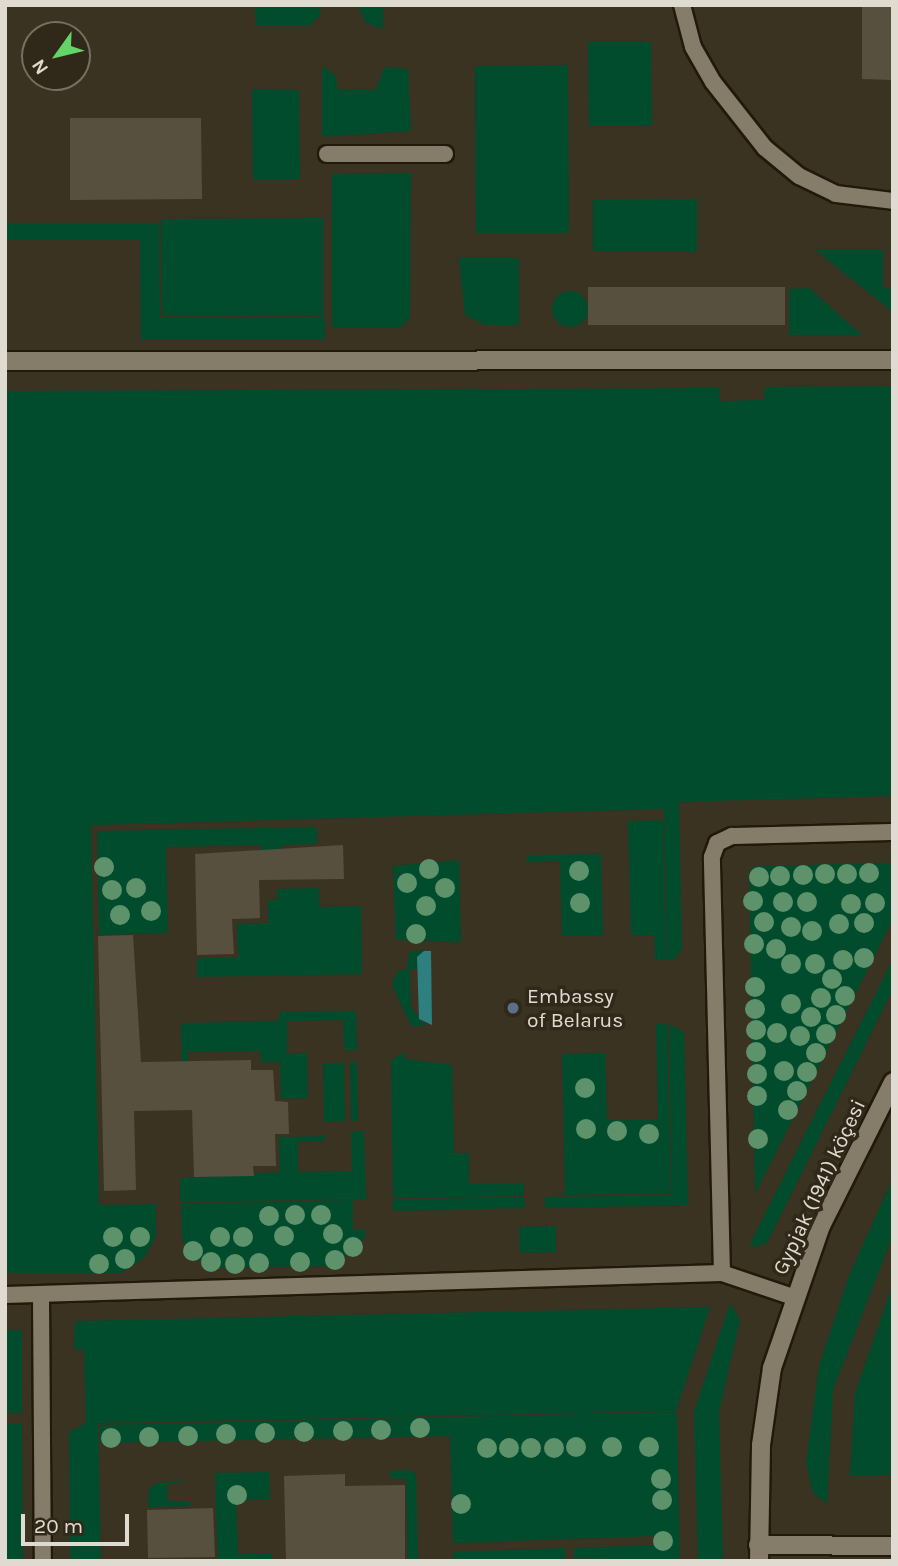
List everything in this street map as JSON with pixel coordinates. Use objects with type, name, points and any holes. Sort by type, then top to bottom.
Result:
[{"type":"street","points":[[5,361],[893,360]]},
{"type":"street","name":"Gypjak (1941) köçesi","points":[[759,1553],[768,1393],[793,1297],[893,1082]]},
{"type":"street","points":[[759,1553],[893,1546]]},
{"type":"lane","points":[[682,5],[693,47],[713,82],[765,148],[799,176],[836,194],[893,201]]},
{"type":"lane","points":[[327,154],[444,154]]},
{"type":"lane","points":[[722,1273],[712,857],[717,843],[732,836],[893,832]]},
{"type":"lane","points":[[5,1295],[41,1297],[722,1273],[793,1297]]},
{"type":"lane","points":[[41,1297],[43,1561]]},
{"type":"green space","points":[[255,5],[319,5],[320,16],[309,26],[256,26]]},
{"type":"green space","points":[[358,5],[383,5],[383,29],[366,23]]},
{"type":"green space","points":[[588,42],[651,42],[652,126],[589,126]]},
{"type":"green space","points":[[568,65],[569,233],[476,233],[475,66]]},
{"type":"green space","points":[[322,66],[336,76],[338,90],[375,90],[385,67],[408,69],[411,131],[322,137]]},
{"type":"green space","points":[[252,89],[299,90],[300,179],[253,179]]},
{"type":"green space","points":[[411,173],[410,318],[400,328],[332,328],[332,174]]},
{"type":"green space","points":[[697,199],[697,252],[593,252],[593,200]]},
{"type":"green space","points":[[323,218],[323,316],[162,316],[161,219]]},
{"type":"green space","points":[[5,223],[159,223],[160,318],[325,317],[325,340],[141,340],[140,240],[5,240]]},
{"type":"green space","points":[[815,250],[883,250],[883,288],[893,289],[893,312]]},
{"type":"green space","points":[[459,258],[519,258],[519,325],[485,325],[465,315]]},
{"type":"green space","points":[[809,288],[862,335],[789,335],[789,289]]},
{"type":"green space","points":[[570,291],[583,296],[588,309],[583,322],[570,327],[557,322],[552,309],[557,296]]},
{"type":"green space","points":[[893,386],[893,796],[679,802],[682,950],[673,960],[667,960],[664,809],[91,825],[99,1205],[156,1204],[156,1237],[144,1258],[121,1273],[5,1273],[5,391],[719,388],[720,401],[764,400],[765,387]]},
{"type":"green space","points":[[663,820],[666,960],[655,960],[654,935],[631,935],[628,821]]},
{"type":"green space","points":[[317,827],[317,844],[282,845],[283,879],[262,880],[261,845],[166,847],[168,933],[99,935],[97,831]]},
{"type":"green space","points":[[601,854],[603,936],[562,936],[560,861],[527,862],[527,855]]},
{"type":"green space","points":[[459,860],[461,942],[396,940],[393,866]]},
{"type":"green space","points":[[893,863],[893,919],[755,1194],[749,872],[755,866]]},
{"type":"green space","points":[[319,888],[319,907],[361,906],[362,974],[197,977],[197,958],[238,958],[237,924],[268,923],[268,900],[278,900],[277,889]]},
{"type":"green space","points":[[424,950],[417,969],[410,969],[411,1007],[425,1026],[411,1026],[392,985],[397,972],[406,969],[410,951]]},
{"type":"green space","points":[[893,959],[893,989],[767,1243],[755,1247],[750,1244]]},
{"type":"green space","points":[[356,1011],[357,1050],[344,1050],[343,1020],[287,1021],[287,1054],[307,1053],[308,1098],[281,1099],[280,1062],[261,1062],[260,1051],[188,1052],[188,1072],[182,1072],[181,1023],[279,1021],[279,1012]]},
{"type":"green space","points":[[656,1024],[667,1024],[671,1193],[565,1195],[562,1054],[605,1053],[607,1120],[658,1120]]},
{"type":"green space","points":[[669,1024],[684,1032],[688,1205],[545,1208],[545,1197],[672,1195]]},
{"type":"green space","points":[[405,1052],[405,1059],[452,1065],[454,1153],[469,1153],[469,1184],[524,1183],[524,1196],[393,1198],[391,1060]]},
{"type":"green space","points":[[350,1062],[357,1062],[358,1121],[351,1121]]},
{"type":"green space","points":[[323,1063],[344,1063],[345,1121],[324,1122]]},
{"type":"green space","points":[[364,1131],[366,1199],[180,1202],[180,1178],[280,1172],[279,1137],[325,1136],[325,1141],[298,1142],[298,1172],[352,1171],[351,1132]]},
{"type":"green space","points":[[893,1178],[893,1235],[833,1390],[827,1504],[813,1493],[806,1463],[819,1366],[850,1273]]},
{"type":"green space","points":[[524,1197],[525,1208],[393,1211],[393,1200]]},
{"type":"green space","points":[[353,1200],[353,1230],[365,1229],[365,1238],[335,1266],[217,1268],[198,1260],[182,1240],[181,1204]]},
{"type":"green space","points":[[556,1226],[556,1252],[520,1253],[519,1227]]},
{"type":"green space","points":[[893,1284],[893,1475],[850,1475],[855,1393]]},
{"type":"green space","points":[[730,1303],[740,1320],[719,1412],[723,1561],[698,1561],[694,1412]]},
{"type":"green space","points":[[710,1307],[676,1411],[98,1423],[101,1561],[70,1561],[69,1432],[86,1423],[84,1350],[74,1349],[75,1321]]},
{"type":"green space","points":[[5,1330],[22,1330],[22,1413],[5,1413]]},
{"type":"green space","points":[[677,1412],[680,1561],[574,1558],[574,1548],[655,1545],[654,1536],[453,1543],[450,1436],[100,1443],[100,1425]]},
{"type":"green space","points":[[5,1424],[22,1424],[23,1561],[7,1561]]},
{"type":"green space","points":[[412,1470],[416,1475],[418,1561],[408,1561],[406,1479],[392,1479],[389,1471]]},
{"type":"green space","points":[[269,1472],[270,1499],[236,1500],[238,1554],[272,1553],[272,1561],[218,1561],[215,1473]]},
{"type":"green space","points":[[189,1480],[167,1485],[167,1501],[190,1501],[190,1506],[148,1507],[149,1490],[156,1483]]},
{"type":"green space","points":[[565,1548],[565,1558],[555,1561],[453,1561],[453,1552]]},
{"type":"water","points":[[424,951],[431,951],[432,1025],[419,1019],[417,957]]},
{"type":"building","points":[[862,5],[893,5],[893,80],[862,79]]},
{"type":"building","points":[[70,118],[201,118],[202,199],[70,200]]},
{"type":"building","points":[[588,287],[785,287],[785,325],[588,325]]},
{"type":"building","points":[[343,845],[344,879],[259,880],[260,918],[232,919],[234,954],[197,955],[195,854]]},
{"type":"building","points":[[133,935],[141,1062],[251,1060],[251,1070],[273,1070],[275,1101],[288,1102],[289,1134],[275,1134],[276,1166],[253,1166],[254,1176],[194,1177],[192,1110],[134,1111],[136,1190],[104,1191],[98,936]]},
{"type":"building","points":[[345,1474],[345,1486],[405,1485],[405,1561],[286,1561],[284,1476]]},
{"type":"building","points":[[213,1508],[215,1557],[148,1558],[147,1510]]},
{"type":"place","name":"Embassy of Belarus","points":[[513,1008]]}]
